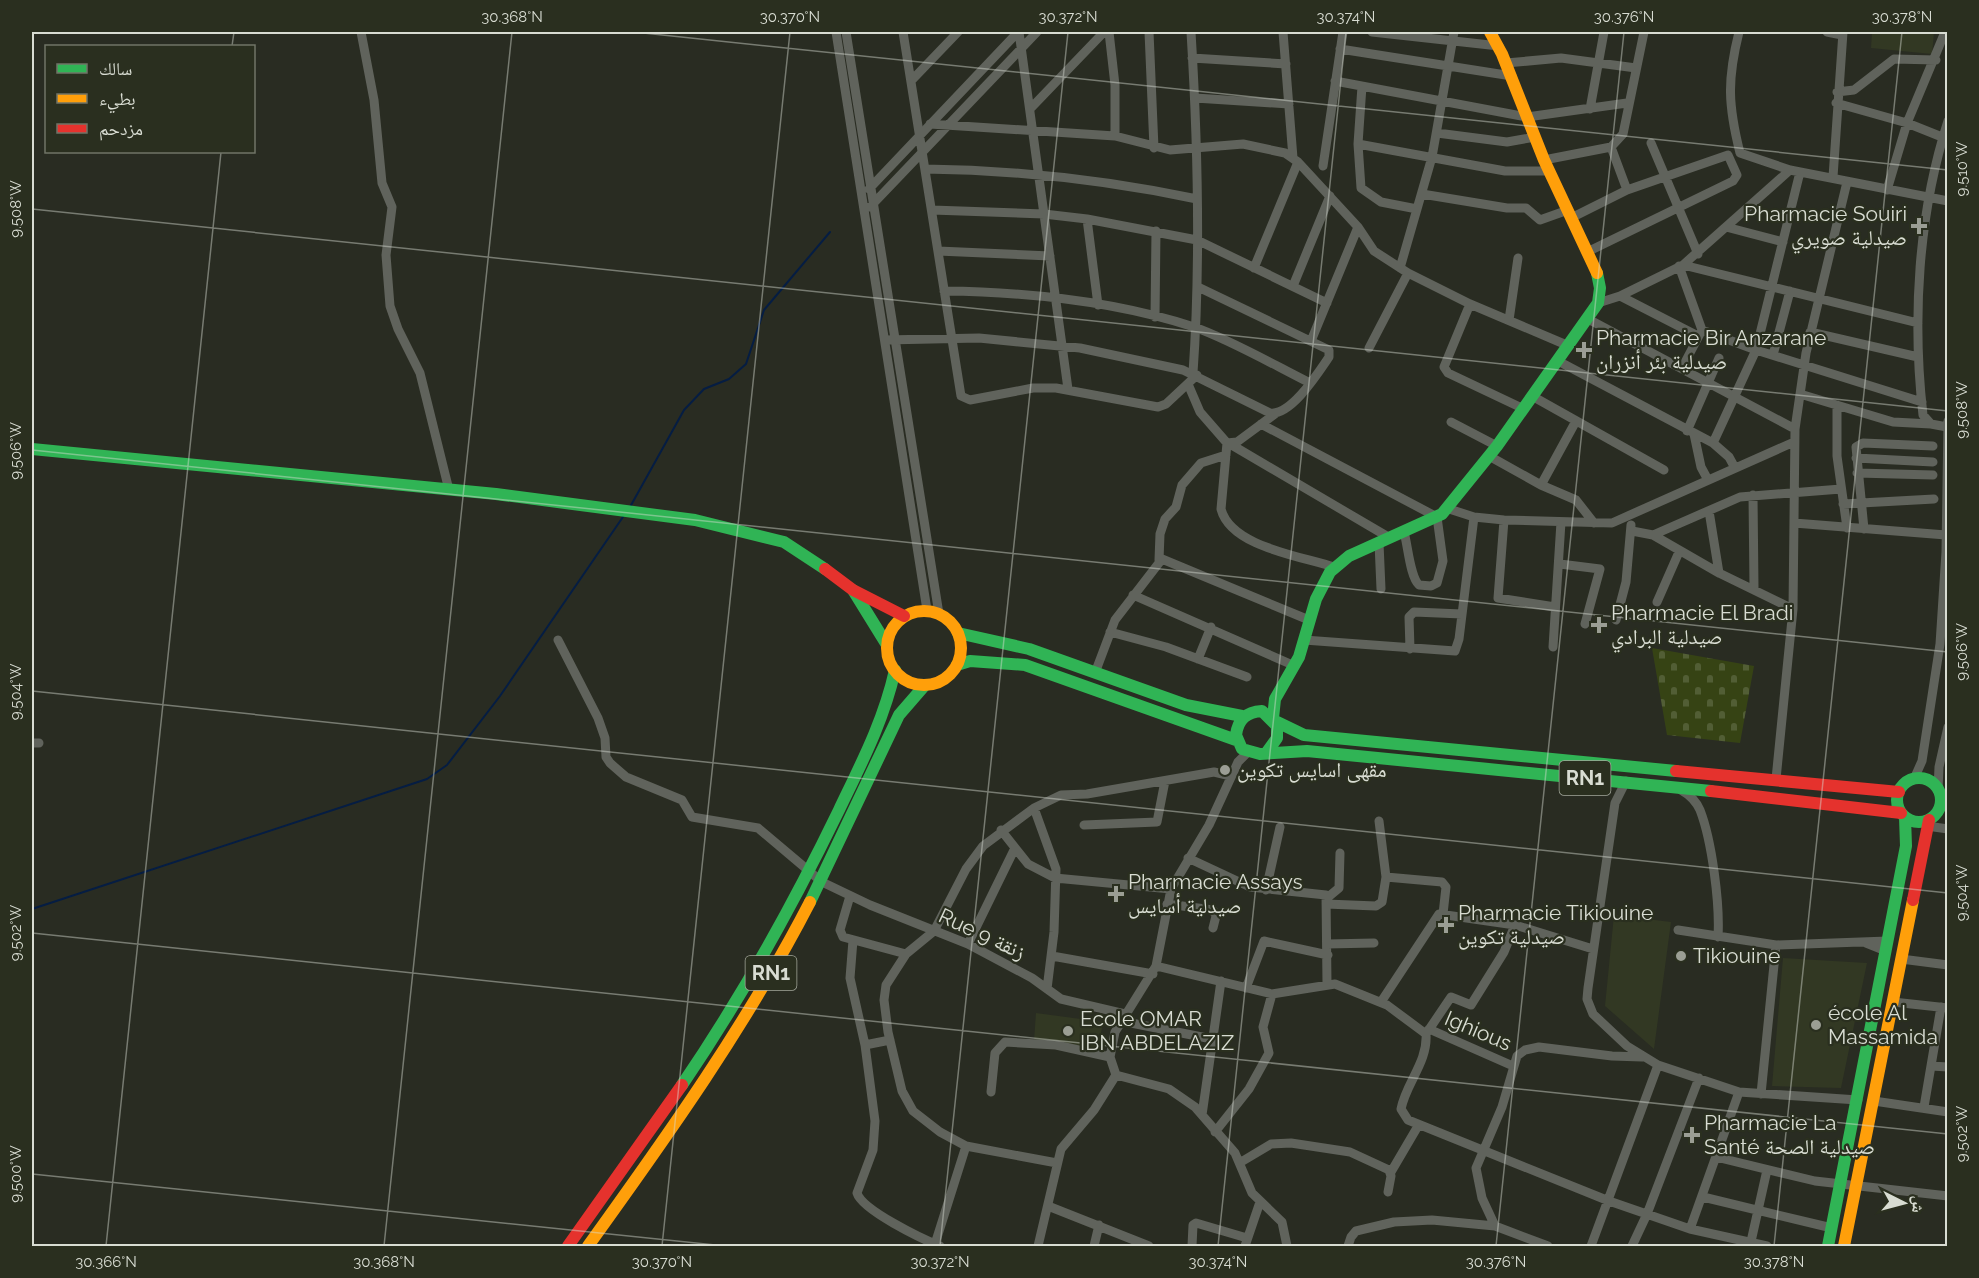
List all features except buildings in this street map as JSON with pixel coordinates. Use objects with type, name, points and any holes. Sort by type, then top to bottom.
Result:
[{"type":"main road","points":[[1267,752],[1273,748],[1279,735],[1274,720],[1275,699],[1295,666],[1321,588],[1335,567],[1349,556],[1437,517],[1446,508],[1524,409],[1598,303],[1599,280],[1547,166],[1499,46],[1490,32]]},
{"type":"main road","points":[[32,449],[653,512],[738,529],[784,542],[818,563],[853,590],[904,616],[933,612],[951,622],[958,633],[961,644],[957,665],[970,661],[1025,665],[1237,741],[1248,752]]},
{"type":"main road","points":[[853,590],[859,602],[879,626],[887,645]]},
{"type":"main road","points":[[887,645],[893,629],[904,616]]},
{"type":"main road","points":[[958,633],[1020,647],[1186,705],[1242,716],[1254,711],[1280,689]]},
{"type":"main road","name":"RN1","points":[[568,1246],[702,1054],[752,975],[808,872],[888,704],[895,670],[890,663],[887,645]]},
{"type":"main road","name":"RN1","points":[[588,1246],[689,1104],[741,1023],[822,882],[899,715],[910,699],[925,685],[938,682],[949,675],[957,665]]},
{"type":"main road","points":[[895,670],[908,681],[925,685]]},
{"type":"main road","name":"RN1","points":[[1254,711],[1265,712],[1274,720],[1305,735],[1615,767],[1776,779],[1899,792]]},
{"type":"main road","points":[[1237,741],[1235,731],[1242,716]]},
{"type":"main road","name":"RN1","points":[[1248,752],[1256,754],[1267,752],[1330,753],[1626,781],[1903,815],[1918,822],[1935,818]]},
{"type":"main road","points":[[1828,1246],[1907,839],[1898,799],[1899,792],[1914,779],[1928,780],[1942,794],[1901,959],[1845,1246]]},
{"type":"street","points":[[361,32],[374,100],[382,183],[392,207],[386,255],[390,306],[420,373],[431,428],[449,490]]},
{"type":"street","points":[[836,32],[885,340],[933,612]]},
{"type":"street","points":[[846,32],[895,340],[933,612]]},
{"type":"street","points":[[903,32],[960,393],[966,399],[1034,388],[1068,389],[1158,407],[1166,404],[1188,384],[1195,374],[1198,287],[1198,149],[1191,32]]},
{"type":"street","points":[[911,81],[958,32]]},
{"type":"street","points":[[862,197],[1018,32]]},
{"type":"street","points":[[1018,32],[1068,389]]},
{"type":"street","points":[[864,213],[1037,32]]},
{"type":"street","points":[[1030,109],[1104,32]]},
{"type":"street","points":[[1109,32],[1115,85],[1115,136]]},
{"type":"street","points":[[1149,32],[1154,148]]},
{"type":"street","points":[[1254,268],[1295,160],[1283,32]]},
{"type":"street","points":[[1323,166],[1343,32]]},
{"type":"street","points":[[1372,32],[1452,43],[1499,46]]},
{"type":"street","points":[[1369,348],[1404,271],[1417,209],[1432,157],[1450,66],[1454,32]]},
{"type":"street","points":[[1590,109],[1604,32]]},
{"type":"street","points":[[1358,144],[1504,171],[1547,166],[1611,147],[1623,134],[1644,32]]},
{"type":"street","points":[[1739,32],[1730,67],[1730,96],[1740,153]]},
{"type":"street","points":[[1827,32],[1843,33],[1836,103],[1833,177]]},
{"type":"street","points":[[1887,190],[1907,123],[1936,60],[1945,32]]},
{"type":"street","points":[[1340,49],[1512,76]]},
{"type":"street","points":[[1506,63],[1547,57],[1636,68]]},
{"type":"street","points":[[1192,58],[1286,64]]},
{"type":"street","points":[[1837,92],[1854,90],[1893,59],[1936,60]]},
{"type":"street","points":[[1335,81],[1527,117],[1628,103]]},
{"type":"street","points":[[1362,86],[1358,144],[1361,188],[1381,202],[1417,209]]},
{"type":"street","points":[[1195,98],[1289,104]]},
{"type":"street","points":[[1836,103],[1907,123],[1942,137]]},
{"type":"street","points":[[1931,424],[1923,415],[1918,357],[1918,323],[1929,198],[1947,121]]},
{"type":"street","points":[[930,124],[1115,136],[1154,148],[1198,149],[1226,145],[1272,148],[1295,160],[1358,227],[1374,251],[1404,271],[1470,304],[1569,346]]},
{"type":"street","points":[[1437,133],[1507,142],[1535,137]]},
{"type":"street","points":[[1651,143],[1698,254]]},
{"type":"street","points":[[1611,147],[1627,190]]},
{"type":"street","points":[[1422,194],[1507,208],[1526,208],[1540,220],[1570,214],[1627,190],[1728,155],[1740,153],[1795,171],[1947,201]]},
{"type":"street","points":[[1587,252],[1737,178],[1728,155]]},
{"type":"street","points":[[925,169],[1038,174],[1118,184],[1197,199]]},
{"type":"street","points":[[1598,303],[1620,296],[1698,254],[1726,227],[1795,171]]},
{"type":"street","points":[[1713,443],[1756,350],[1783,242],[1795,171]]},
{"type":"street","points":[[1776,779],[1792,609],[1795,429],[1803,365],[1846,182]]},
{"type":"street","points":[[1293,286],[1330,196]]},
{"type":"street","points":[[932,210],[1044,214],[1087,219],[1197,240],[1327,303]]},
{"type":"street","points":[[1087,219],[1098,305]]},
{"type":"street","points":[[1311,341],[1358,227]]},
{"type":"street","points":[[1726,227],[1783,242]]},
{"type":"street","points":[[1155,317],[1156,231]]},
{"type":"street","points":[[938,251],[1050,256]]},
{"type":"street","points":[[1509,320],[1518,258]]},
{"type":"street","points":[[1681,265],[1918,323]]},
{"type":"street","points":[[1681,265],[1700,333],[1682,369]]},
{"type":"street","points":[[1198,287],[1327,349],[1330,355],[1311,383],[1292,403],[1229,443],[1221,509],[1224,519],[1243,537],[1335,567]]},
{"type":"street","points":[[944,291],[1055,298],[1155,317],[1196,328],[1311,383]]},
{"type":"street","points":[[1773,355],[1790,291]]},
{"type":"street","points":[[1620,296],[1700,333],[1922,402]]},
{"type":"street","points":[[1470,304],[1444,367],[1448,373],[1524,409]]},
{"type":"street","points":[[1588,319],[1795,429]]},
{"type":"street","points":[[1810,332],[1918,357]]},
{"type":"street","points":[[885,340],[952,338],[1062,345],[1138,359],[1195,374],[1275,414]]},
{"type":"street","points":[[1708,480],[1701,467],[1691,433],[1719,358]]},
{"type":"street","points":[[1558,361],[1713,443],[1729,457],[1735,468]]},
{"type":"street","points":[[1188,384],[1200,412],[1229,443],[1385,540],[1381,589]]},
{"type":"street","points":[[1800,394],[1893,422],[1947,427]]},
{"type":"street","points":[[1533,396],[1664,470]]},
{"type":"street","points":[[1838,405],[1837,456],[1847,528]]},
{"type":"street","points":[[1540,484],[1576,421]]},
{"type":"street","points":[[1914,779],[1922,761],[1940,644],[1946,535],[1947,421]]},
{"type":"street","points":[[1451,423],[1540,484],[1576,500],[1594,523]]},
{"type":"street","points":[[1261,424],[1437,517],[1443,561],[1442,574],[1437,583],[1431,586],[1419,585],[1412,578],[1411,554],[1404,532]]},
{"type":"street","points":[[1446,508],[1474,517],[1504,520],[1612,523],[1629,518],[1794,442]]},
{"type":"street","points":[[1864,529],[1855,451],[1859,444],[1933,446]]},
{"type":"street","points":[[1095,674],[1110,632],[1121,610],[1159,560],[1160,534],[1165,519],[1176,507],[1182,485],[1201,463],[1226,455]]},
{"type":"street","points":[[1856,459],[1933,462]]},
{"type":"street","points":[[1857,473],[1933,475]]},
{"type":"street","points":[[1653,535],[1709,512],[1740,496],[1841,489]]},
{"type":"street","points":[[1753,495],[1754,588]]},
{"type":"street","points":[[1843,504],[1934,499]]},
{"type":"street","points":[[1709,512],[1719,573]]},
{"type":"street","points":[[1304,640],[1455,651],[1474,517]]},
{"type":"street","points":[[1616,620],[1626,582],[1632,531],[1629,518]]},
{"type":"street","points":[[1504,520],[1498,598],[1555,607]]},
{"type":"street","points":[[1552,647],[1560,564],[1561,522]]},
{"type":"street","points":[[1794,523],[1946,535]]},
{"type":"street","points":[[1632,531],[1653,535],[1679,552],[1792,609]]},
{"type":"street","points":[[1657,602],[1679,552]]},
{"type":"street","points":[[1159,560],[1165,560],[1309,620]]},
{"type":"street","points":[[1560,564],[1600,568],[1585,624]]},
{"type":"street","points":[[1133,595],[1211,627],[1295,666]]},
{"type":"street","points":[[1410,649],[1409,617],[1414,612],[1462,614]]},
{"type":"street","points":[[1198,659],[1211,627]]},
{"type":"street","points":[[1110,632],[1139,639],[1247,677]]},
{"type":"street","name":"Rue 9 زنقة","points":[[558,640],[602,727],[606,757],[618,772],[682,800],[692,817],[758,828],[822,882],[850,896],[968,944],[1032,978],[1070,1003],[1212,1039]]},
{"type":"street","points":[[1942,794],[1939,767],[1947,727]]},
{"type":"street","points":[[1231,776],[1237,741]]},
{"type":"street","points":[[1116,1075],[1110,1057],[1115,1032],[1154,970],[1171,889],[1209,825],[1238,762],[1248,752]]},
{"type":"street","points":[[1057,1163],[966,1146],[924,1121],[906,1102],[890,1040],[884,1000],[886,985],[906,954],[934,931],[966,869],[983,846],[1001,830],[1034,808],[1061,795],[1087,794],[1214,772],[1231,776]]},
{"type":"street","points":[[1604,780],[1612,790],[1615,803]]},
{"type":"street","points":[[1084,825],[1157,822],[1165,781]]},
{"type":"street","points":[[1626,781],[1615,803],[1588,988],[1589,1007],[1614,1034],[1642,1057],[1659,1065],[1739,1092],[1858,1100]]},
{"type":"street","points":[[1672,786],[1693,798],[1702,818],[1717,892],[1718,937]]},
{"type":"street","points":[[1702,818],[1705,801],[1711,791]]},
{"type":"street","points":[[1034,808],[1054,860],[1052,956],[1047,989]]},
{"type":"street","points":[[1935,818],[1947,829]]},
{"type":"street","points":[[1327,901],[1380,905],[1386,877],[1379,821]]},
{"type":"street","points":[[1266,890],[1280,827]]},
{"type":"street","points":[[1001,830],[1028,864],[1055,878],[1171,889]]},
{"type":"street","points":[[968,944],[1015,848]]},
{"type":"street","points":[[1327,901],[1339,888],[1340,853]]},
{"type":"street","points":[[1052,956],[1221,981],[1272,994],[1327,984],[1327,901],[1322,892],[1266,890],[1222,877],[1188,858]]},
{"type":"street","points":[[1386,877],[1443,882],[1446,887],[1443,914]]},
{"type":"street","points":[[850,896],[840,933],[853,940],[906,954]]},
{"type":"street","points":[[1167,904],[1213,910],[1216,916],[1213,928]]},
{"type":"street","points":[[1381,1002],[1436,916],[1443,914],[1515,925],[1593,949]]},
{"type":"street","points":[[1515,925],[1504,952],[1470,1005],[1451,997],[1427,1031],[1423,1057],[1401,1109],[1403,1116],[1418,1126],[1609,1201],[1690,1229],[1767,1246]]},
{"type":"street","points":[[1678,930],[1776,945],[1822,942],[1887,946]]},
{"type":"street","points":[[853,940],[850,978],[865,1045],[875,1121],[873,1150],[858,1187],[859,1198],[870,1208],[937,1245],[966,1146]]},
{"type":"street","points":[[1246,988],[1264,941],[1328,955]]},
{"type":"street","points":[[1327,944],[1374,943]]},
{"type":"street","points":[[1761,1094],[1776,945]]},
{"type":"street","points":[[1901,959],[1947,965]]},
{"type":"street","points":[[1202,1115],[1221,981]]},
{"type":"street","name":"Ighious","points":[[1327,984],[1349,988],[1381,1002],[1427,1031],[1513,1066]]},
{"type":"street","points":[[1215,1132],[1249,1089],[1269,1053],[1263,1027],[1272,994]]},
{"type":"street","points":[[1893,1002],[1944,1007],[1924,1107]]},
{"type":"street","points":[[865,1045],[890,1040]]},
{"type":"street","points":[[991,1092],[995,1053],[1005,1042],[1056,1046],[1110,1057]]},
{"type":"street","points":[[1495,1226],[1486,1209],[1476,1175],[1478,1161],[1502,1107],[1517,1056],[1531,1047],[1642,1057]]},
{"type":"street","points":[[1591,1246],[1659,1065]]},
{"type":"street","points":[[1931,1066],[1947,1067]]},
{"type":"street","points":[[1116,1075],[1169,1089],[1202,1115],[1241,1162],[1252,1193],[1282,1222],[1287,1246]]},
{"type":"street","points":[[1038,1246],[1057,1163],[1065,1143],[1094,1110],[1116,1075]]},
{"type":"street","points":[[1632,1246],[1647,1214],[1699,1078]]},
{"type":"street","points":[[1690,1229],[1739,1092]]},
{"type":"street","points":[[1874,1101],[1947,1112]]},
{"type":"street","points":[[1388,1192],[1391,1172],[1418,1126]]},
{"type":"street","points":[[1241,1162],[1271,1144],[1291,1143],[1350,1152],[1391,1172]]},
{"type":"street","points":[[1716,1157],[1840,1185],[1947,1196]]},
{"type":"street","points":[[1750,1244],[1767,1170]]},
{"type":"street","points":[[1703,1197],[1832,1228]]},
{"type":"street","points":[[1192,1246],[1193,1225],[1196,1223],[1246,1242],[1260,1202]]},
{"type":"street","points":[[1048,1206],[1099,1226],[1125,1242],[1149,1246]]},
{"type":"street","points":[[1348,1246],[1350,1237],[1356,1232],[1394,1222],[1432,1220],[1495,1226],[1548,1246]]},
{"type":"street","points":[[1094,1246],[1099,1226]]},
{"type":"shaded area","points":[[1872,32],[1934,32],[1932,54],[1871,48]]},
{"type":"shaded area","points":[[1614,915],[1671,922],[1654,1049],[1605,1006]]},
{"type":"shaded area","name":"école Al Massamida","points":[[1783,958],[1867,963],[1841,1088],[1772,1086]]},
{"type":"shaded area","name":"Ecole OMAR IBN ABDELAZIZ","points":[[1036,1013],[1103,1022],[1098,1049],[1034,1041]]},
{"type":"green space","points":[[1652,648],[1754,666],[1740,743],[1667,735]]},
{"type":"waterway","points":[[630,507],[684,410],[704,389],[729,379],[746,364],[764,310],[830,232]]},
{"type":"waterway","points":[[32,909],[427,779],[447,765],[500,696],[625,514]]},
{"type":"traffic: fast","points":[[1273,718],[1275,699],[1299,657],[1316,599],[1330,572],[1349,556],[1442,514],[1497,446],[1598,303],[1600,288],[1597,273]]},
{"type":"traffic: fast","points":[[32,449],[496,494],[695,520],[784,542],[825,569]]},
{"type":"traffic: fast","points":[[853,590],[887,645]]},
{"type":"traffic: fast","points":[[958,633],[1029,649],[1186,705],[1242,716]]},
{"type":"traffic: fast","points":[[957,665],[970,661],[1025,665],[1236,740]]},
{"type":"traffic: fast","points":[[682,1085],[746,984],[804,881],[871,742],[885,706],[895,670]]},
{"type":"traffic: fast","points":[[810,902],[899,715],[925,685]]},
{"type":"traffic: fast","points":[[1267,752],[1277,738],[1277,726],[1262,711],[1244,717],[1236,735],[1242,749],[1260,754],[1307,751],[1711,791]]},
{"type":"traffic: fast","points":[[1275,721],[1304,735],[1676,771]]},
{"type":"traffic: fast","points":[[1919,778],[1934,785],[1941,800],[1934,815],[1919,822],[1904,815],[1897,800],[1904,785],[1919,778]]},
{"type":"traffic: fast","points":[[1828,1246],[1906,846],[1905,817]]},
{"type":"traffic: slow","points":[[1490,32],[1502,54],[1544,160],[1597,273]]},
{"type":"traffic: slow","points":[[924,611],[938,614],[950,622],[958,634],[961,648],[958,662],[950,674],[938,682],[924,685],[910,682],[898,674],[890,662],[887,648],[890,634],[898,622],[910,614],[924,611]]},
{"type":"traffic: slow","points":[[1844,1246],[1913,900]]},
{"type":"traffic: slow","points":[[588,1246],[677,1121],[733,1035],[760,992],[810,902]]},
{"type":"traffic: jam","points":[[825,569],[853,590],[904,616]]},
{"type":"traffic: jam","points":[[1676,771],[1899,792]]},
{"type":"traffic: jam","points":[[1711,791],[1901,813]]},
{"type":"traffic: jam","points":[[1913,900],[1929,820]]},
{"type":"traffic: jam","points":[[568,1246],[682,1085]]},
{"type":"place","name":"Pharmacie Souiri صيدلية صويري","points":[[1919,226]]},
{"type":"place","name":"Pharmacie Bir Anzarane صيدلية بئر أنزران","points":[[1584,350]]},
{"type":"place","name":"Pharmacie El Bradi صيدلية البرادي","points":[[1599,625]]},
{"type":"place","name":"مقهى اسايس تكوين","points":[[1225,770]]},
{"type":"place","name":"Pharmacie Assays صيدلية أسايس","points":[[1116,894]]},
{"type":"place","name":"Pharmacie Tikiouine صيدلية تكوين","points":[[1446,925]]},
{"type":"place","name":"Tikiouine","points":[[1681,956]]},
{"type":"place","name":"école Al Massamida","points":[[1816,1025]]},
{"type":"place","name":"Ecole OMAR IBN ABDELAZIZ","points":[[1068,1031]]},
{"type":"place","name":"Pharmacie La Santé صيدلية الصحة","points":[[1692,1135]]}]
